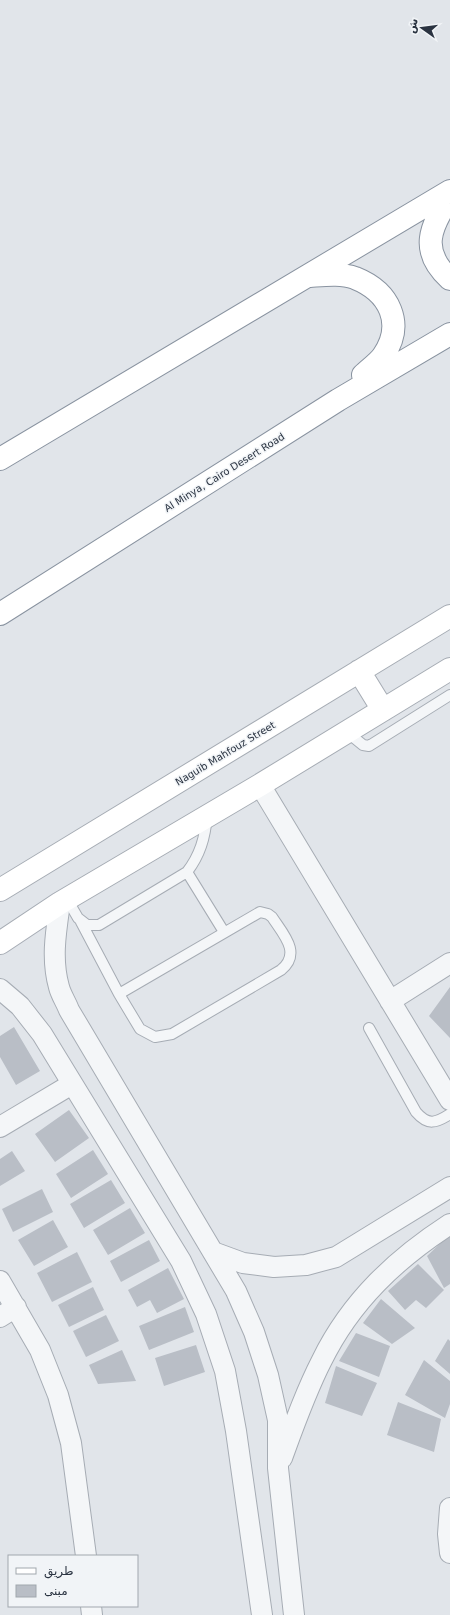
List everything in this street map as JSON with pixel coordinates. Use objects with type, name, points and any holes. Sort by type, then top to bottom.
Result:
[{"type":"main road","points":[[0,459],[450,191]]},
{"type":"main road","points":[[450,197],[439,214],[430,239],[431,252],[436,264],[450,279]]},
{"type":"main road","points":[[309,276],[331,274],[355,278],[366,284],[380,293],[390,308],[394,324],[391,342],[382,357],[338,400]]},
{"type":"main road","name":"Al Minya, Cairo Desert Road","points":[[0,614],[338,400],[450,334]]},
{"type":"main road","name":"Naguib Mahfouz Street","points":[[0,890],[450,616]]},
{"type":"main road","points":[[0,943],[64,901],[260,785],[450,669]]},
{"type":"main road","points":[[359,671],[383,710]]},
{"type":"street","points":[[260,785],[450,1100]]},
{"type":"street","points":[[64,901],[55,941],[54,965],[59,988],[69,1010],[236,1291],[254,1332],[268,1375],[278,1420],[278,1468],[294,1615]]},
{"type":"street","points":[[390,1001],[450,963]]},
{"type":"street","points":[[0,989],[20,1006],[37,1028],[181,1261],[206,1314],[225,1371],[231,1401],[262,1615]]},
{"type":"street","points":[[0,1127],[72,1084]]},
{"type":"street","points":[[213,1252],[243,1262],[274,1267],[306,1265],[336,1257],[450,1187]]},
{"type":"street","points":[[405,1214],[422,1242]]},
{"type":"street","points":[[278,1468],[306,1395],[319,1366],[342,1325],[366,1294],[394,1265],[422,1242],[450,1224]]},
{"type":"street","points":[[0,1281],[8,1312],[40,1350],[60,1402],[71,1443],[86,1555]]},
{"type":"street","points":[[450,1508],[448,1534],[450,1553]]},
{"type":"lane","points":[[347,732],[363,745],[369,746],[450,695]]},
{"type":"lane","points":[[81,922],[87,925],[99,925],[187,872],[196,860],[202,846],[206,831],[207,816]]},
{"type":"lane","points":[[187,872],[224,932]]},
{"type":"lane","points":[[64,901],[81,922],[119,994],[140,1029],[155,1037],[164,1037],[172,1034],[281,970],[290,960],[290,947],[272,917],[268,914],[260,912],[119,994]]},
{"type":"lane","points":[[369,1028],[416,1112],[422,1119],[430,1122],[440,1121],[450,1114]]},
{"type":"building","points":[[450,987],[450,1038],[429,1016]]},
{"type":"building","points":[[14,1027],[40,1071],[16,1085],[0,1057],[0,1036]]},
{"type":"building","points":[[69,1110],[89,1138],[55,1162],[35,1134]]},
{"type":"building","points":[[93,1150],[108,1174],[71,1198],[56,1174]]},
{"type":"building","points":[[12,1151],[25,1171],[0,1186],[0,1159]]},
{"type":"building","points":[[111,1180],[125,1203],[84,1228],[70,1204]]},
{"type":"building","points":[[42,1189],[53,1212],[13,1232],[2,1209]]},
{"type":"building","points":[[130,1208],[145,1233],[108,1255],[93,1230]]},
{"type":"building","points":[[53,1220],[68,1247],[34,1266],[18,1240]]},
{"type":"building","points":[[450,1234],[450,1284],[444,1288],[427,1256]]},
{"type":"building","points":[[149,1240],[160,1261],[121,1282],[110,1261]]},
{"type":"building","points":[[77,1252],[92,1282],[52,1302],[37,1273]]},
{"type":"building","points":[[418,1264],[444,1290],[426,1308],[416,1300],[405,1310],[388,1291]]},
{"type":"building","points":[[168,1268],[184,1299],[157,1313],[150,1300],[137,1307],[128,1290]]},
{"type":"building","points":[[93,1287],[104,1310],[69,1327],[58,1305]]},
{"type":"building","points":[[381,1299],[415,1328],[392,1344],[363,1323]]},
{"type":"building","points":[[185,1307],[194,1332],[149,1350],[139,1326]]},
{"type":"building","points":[[106,1315],[119,1341],[86,1357],[73,1331]]},
{"type":"building","points":[[356,1333],[390,1346],[379,1377],[339,1361]]},
{"type":"building","points":[[448,1339],[450,1341],[450,1374],[435,1361]]},
{"type":"building","points":[[196,1345],[205,1372],[164,1386],[155,1358]]},
{"type":"building","points":[[122,1350],[136,1381],[98,1384],[89,1365]]},
{"type":"building","points":[[424,1360],[450,1381],[450,1404],[445,1418],[405,1395]]},
{"type":"building","points":[[336,1366],[377,1383],[362,1416],[325,1403]]},
{"type":"building","points":[[398,1402],[441,1419],[434,1452],[387,1435]]}]
